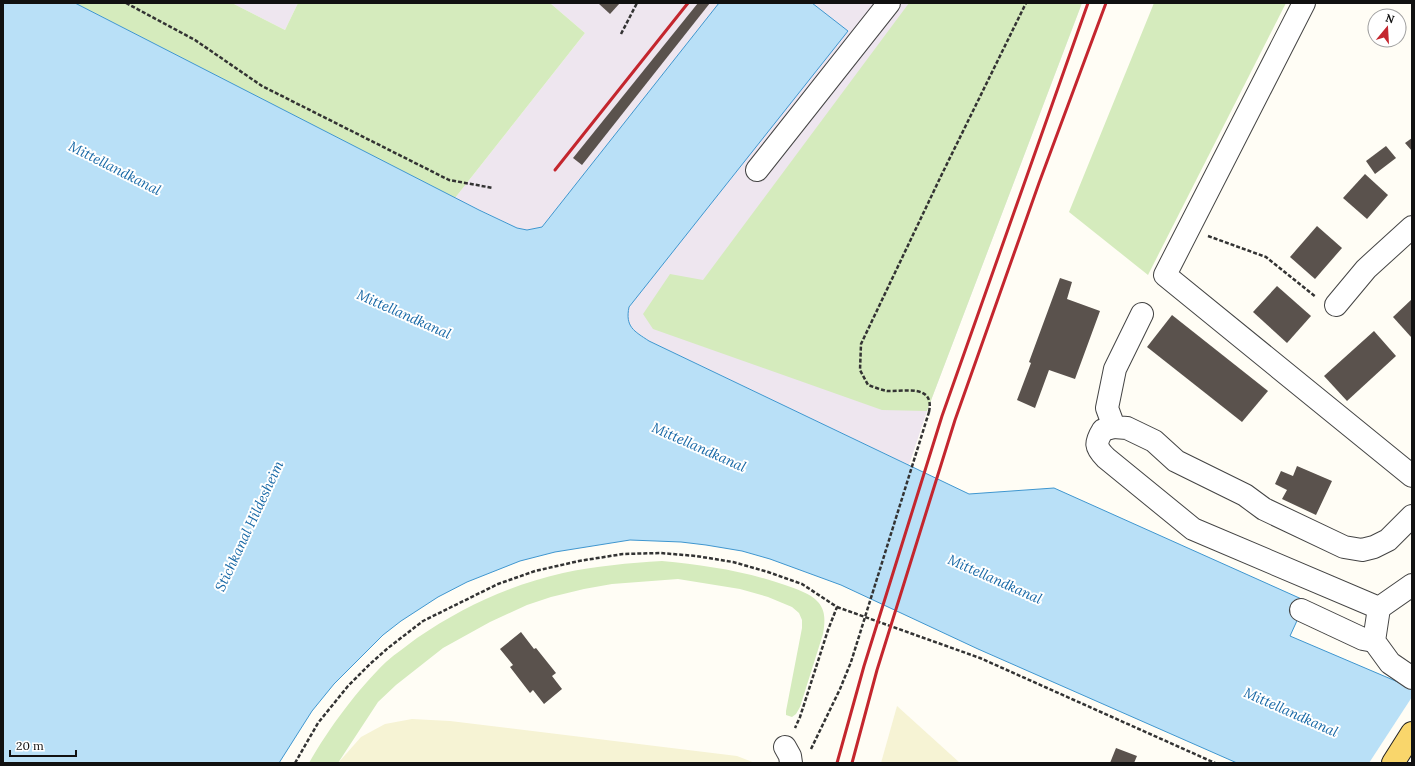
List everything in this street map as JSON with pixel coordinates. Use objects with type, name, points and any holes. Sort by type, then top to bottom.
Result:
[{"type":"main road","points":[[1393,763],[1412,733]]},
{"type":"street","points":[[756,170],[889,3]]},
{"type":"street","points":[[1304,3],[1165,276],[1412,476]]},
{"type":"street","points":[[1336,305],[1366,269],[1412,227]]},
{"type":"street","points":[[1114,427],[1107,408],[1115,368],[1142,314]]},
{"type":"street","points":[[1379,608],[1193,529],[1106,458],[1098,450],[1097,440],[1103,430],[1114,427],[1127,428],[1154,442],[1176,461],[1245,496],[1264,509],[1344,547],[1362,550],[1374,547],[1388,540],[1410,519]]},
{"type":"street","points":[[1374,641],[1379,608],[1412,585]]},
{"type":"street","points":[[1301,610],[1363,638],[1374,641],[1390,663],[1412,678]]},
{"type":"path","points":[[126,3],[195,40],[262,86],[449,180],[493,188]]},
{"type":"path","points":[[621,34],[637,3]]},
{"type":"path","points":[[810,751],[840,689],[851,662],[929,412],[930,402],[924,393],[907,390],[886,391],[868,385],[860,370],[862,344],[938,183],[1026,3]]},
{"type":"path","points":[[1189,229],[1266,257],[1322,302],[1336,305]]},
{"type":"path","points":[[295,763],[318,723],[348,686],[388,648],[423,621],[498,584],[535,571],[579,561],[623,554],[660,553],[696,556],[733,562],[802,584],[838,607],[980,658],[1215,763]]},
{"type":"path","points":[[788,755],[828,630],[838,607]]},
{"type":"shaded area","points":[[232,3],[298,3],[285,30]]},
{"type":"shaded area","points":[[550,3],[719,3],[542,227],[527,230],[517,228],[455,198],[585,33]]},
{"type":"shaded area","points":[[812,3],[1082,3],[927,411],[909,465],[649,341],[635,331],[629,324],[627,315],[629,307],[638,295],[847,31]]},
{"type":"shaded area","points":[[897,706],[960,763],[881,763]]},
{"type":"shaded area","points":[[412,719],[450,721],[737,756],[755,763],[338,763],[361,737],[385,724]]},
{"type":"green space","points":[[75,3],[232,3],[285,30],[298,3],[550,3],[585,33],[455,198]]},
{"type":"green space","points":[[909,3],[1082,3],[927,411],[882,410],[653,329],[643,314],[670,274],[703,280]]},
{"type":"green space","points":[[1154,3],[1286,3],[1148,275],[1069,212]]},
{"type":"green space","points":[[662,561],[693,564],[740,572],[770,580],[807,594],[821,605],[824,617],[823,634],[800,707],[796,714],[792,717],[786,715],[802,628],[802,620],[799,613],[792,607],[768,597],[740,589],[678,579],[612,584],[551,597],[527,605],[490,622],[443,648],[396,685],[378,702],[338,763],[309,763],[325,736],[344,710],[375,673],[417,638],[451,616],[487,598],[543,578],[600,567]]},
{"type":"water","points":[[3,3],[75,3],[479,210],[517,228],[527,230],[542,227],[719,3],[812,3],[848,31],[629,307],[628,319],[632,328],[649,341],[969,494],[1054,488],[1306,601],[1290,636],[1412,688],[1412,763],[1237,763],[978,649],[841,585],[770,559],[742,551],[681,542],[630,540],[555,552],[520,561],[467,582],[438,597],[401,621],[383,635],[334,684],[312,711],[279,763],[3,763]]},
{"type":"pier","points":[[1412,697],[1412,763],[1369,763]]},
{"type":"building","points":[[598,3],[620,3],[610,14]]},
{"type":"building","points":[[698,3],[710,3],[582,165],[573,158]]},
{"type":"building","points":[[1412,138],[1412,151],[1405,143]]},
{"type":"building","points":[[1386,146],[1396,158],[1375,174],[1366,161]]},
{"type":"building","points":[[1365,174],[1388,195],[1367,219],[1343,198]]},
{"type":"building","points":[[1317,226],[1342,248],[1315,279],[1290,257]]},
{"type":"building","points":[[1060,278],[1072,282],[1067,299],[1100,311],[1075,379],[1049,370],[1035,408],[1017,400],[1031,363],[1029,362]]},
{"type":"building","points":[[1277,286],[1311,316],[1287,343],[1253,312]]},
{"type":"building","points":[[1412,299],[1412,336],[1411,337],[1393,317]]},
{"type":"building","points":[[1172,315],[1268,391],[1242,422],[1147,347]]},
{"type":"building","points":[[1374,331],[1396,356],[1347,401],[1324,376]]},
{"type":"building","points":[[1297,466],[1332,481],[1316,515],[1282,499],[1287,490],[1275,484],[1281,471],[1293,476]]},
{"type":"building","points":[[521,632],[556,673],[552,676],[562,689],[544,704],[533,690],[530,693],[510,667],[513,665],[500,649]]},
{"type":"building","points":[[1116,748],[1137,756],[1134,763],[1110,763]]},
{"type":"railway","points":[[555,170],[688,3]]},
{"type":"railway","points":[[837,763],[864,666],[942,416],[1088,3]]},
{"type":"railway","points":[[852,763],[877,670],[955,420],[1039,183],[1106,3]]},
{"type":"water label","name":"Mittellandkanal","points":[[115,168]]},
{"type":"water label","name":"Mittellandkanal","points":[[404,314]]},
{"type":"water label","name":"Mittellandkanal","points":[[699,447]]},
{"type":"water label","name":"Stichkanal Hildesheim","points":[[249,526]]},
{"type":"water label","name":"Mittellandkanal","points":[[995,579]]},
{"type":"water label","name":"Mittellandkanal","points":[[1291,712]]}]
